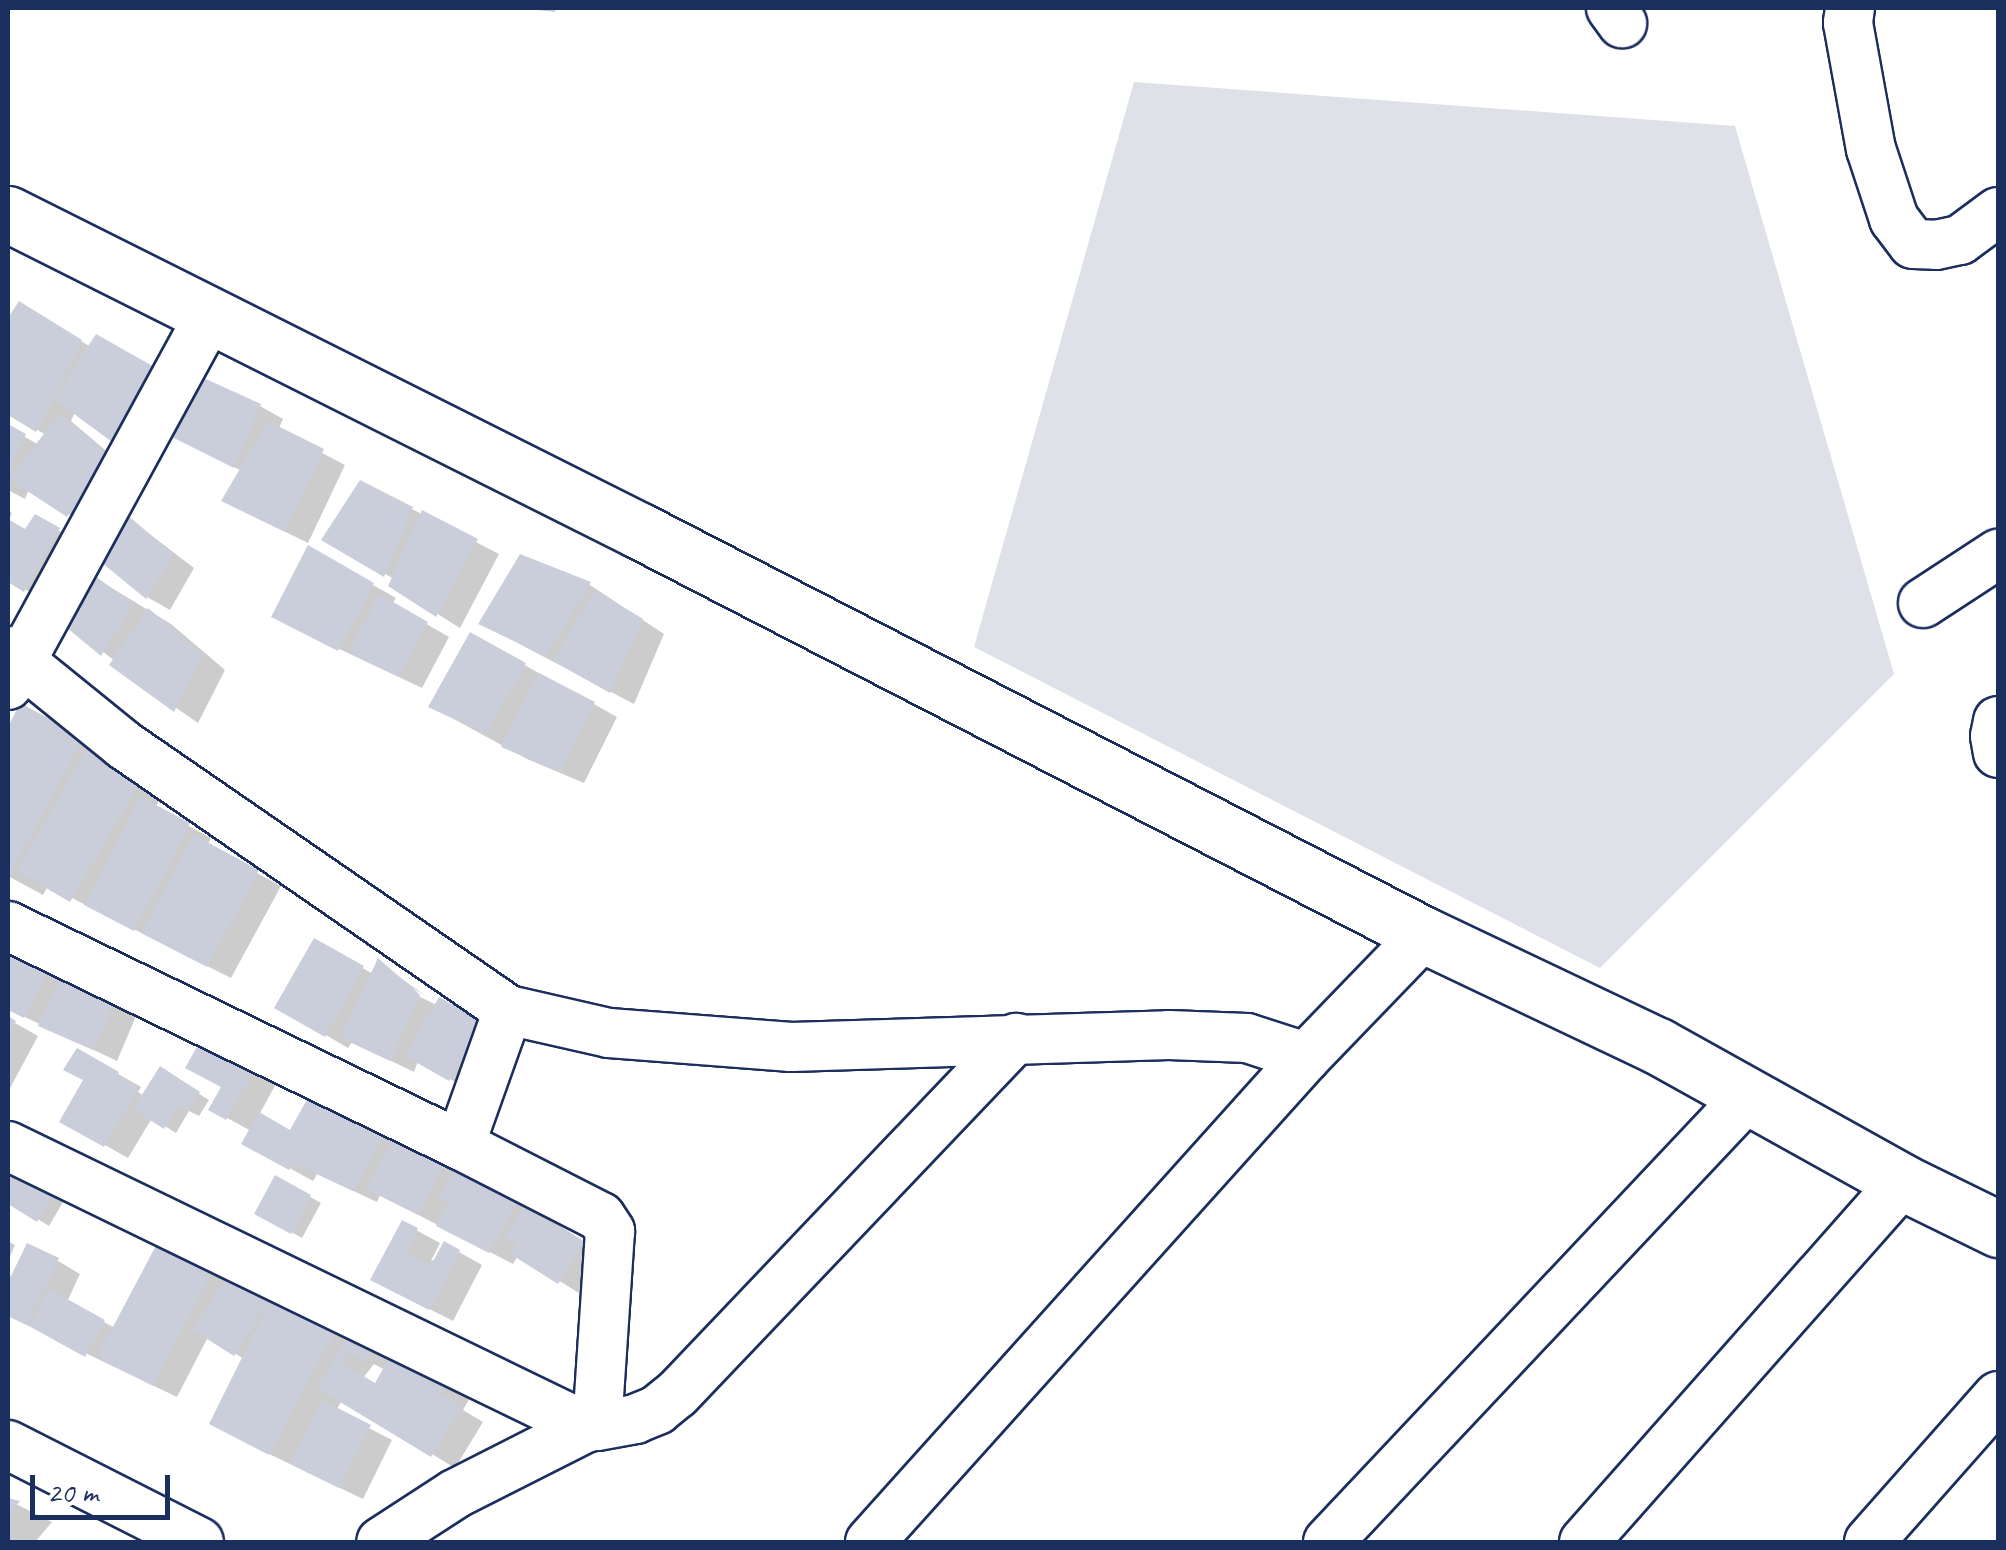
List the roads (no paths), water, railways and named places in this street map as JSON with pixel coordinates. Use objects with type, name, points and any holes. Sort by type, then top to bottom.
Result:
[{"type":"main road","points":[[8,214],[208,318],[640,531],[1424,934],[1750,1094],[1902,1182],[1998,1229]]},
{"type":"street","points":[[1850,8],[1848,23],[1871,148],[1894,219],[1913,244],[1936,246],[1960,240],[1998,212]]},
{"type":"street","points":[[208,318],[12,665],[508,1010],[609,1033],[791,1047],[1016,1038],[1248,1038],[1306,1056]]},
{"type":"street","points":[[1923,603],[1998,554]]},
{"type":"street","points":[[1998,721],[1994,736],[1998,754]]},
{"type":"street","points":[[8,926],[601,1217],[610,1231],[592,1427]]},
{"type":"street","points":[[870,1542],[1306,1056],[1424,934]]},
{"type":"street","points":[[460,1145],[508,1010]]},
{"type":"street","points":[[381,1542],[455,1494],[592,1427],[636,1419],[657,1410],[677,1394],[1016,1038]]},
{"type":"street","points":[[1328,1542],[1750,1094]]},
{"type":"street","points":[[8,1146],[592,1427]]},
{"type":"street","points":[[1584,1542],[1902,1182]]},
{"type":"street","points":[[1869,1542],[1998,1396]]},
{"type":"street","points":[[8,1445],[199,1542]]}]
